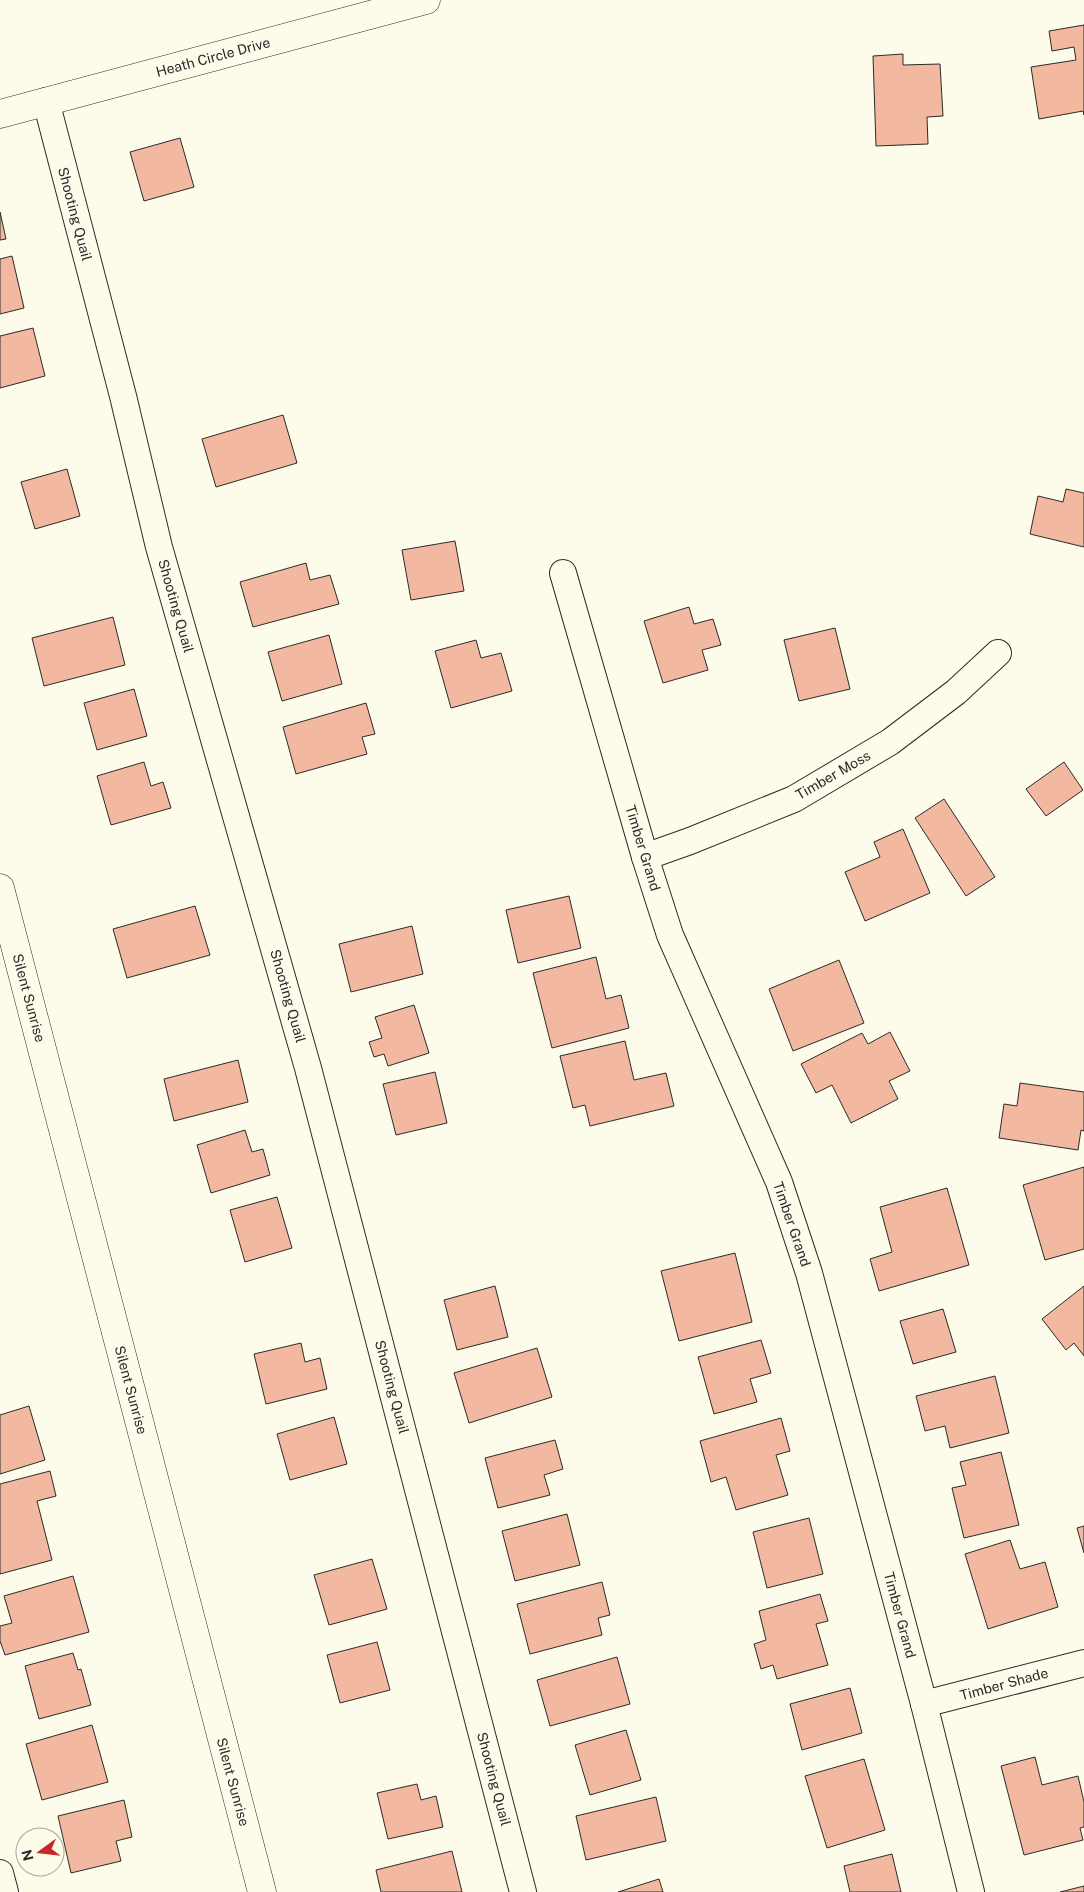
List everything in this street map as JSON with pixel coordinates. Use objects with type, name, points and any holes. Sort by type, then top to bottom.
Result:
[{"type":"street","name":"Heath Circle Drive","points":[[0,114],[426,0]]},
{"type":"street","name":"Shooting Quail","points":[[46,101],[123,396],[160,547],[308,1068],[523,1892]]},
{"type":"street","name":"Timber Grand","points":[[563,573],[645,857],[670,935],[778,1182],[809,1273],[924,1704],[971,1892]]},
{"type":"street","name":"Timber Moss","points":[[645,857],[794,799],[890,742],[956,692],[998,653]]},
{"type":"street","name":"Silent Sunrise","points":[[0,888],[262,1892]]},
{"type":"street","name":"Timber Shade","points":[[924,1704],[1084,1663]]},
{"type":"street","points":[[0,1873],[5,1892]]},
{"type":"building","points":[[1084,25],[1084,115],[1083,111],[1039,119],[1031,67],[1076,60],[1074,47],[1052,51],[1049,31]]},
{"type":"building","points":[[903,54],[903,65],[940,64],[943,116],[927,117],[928,144],[876,146],[873,56]]},
{"type":"building","points":[[180,138],[194,187],[144,201],[130,152]]},
{"type":"building","points":[[0,212],[6,239],[0,240]]},
{"type":"building","points":[[12,256],[24,308],[0,314],[0,259]]},
{"type":"building","points":[[33,328],[45,376],[0,388],[0,336]]},
{"type":"building","points":[[283,415],[297,463],[216,487],[202,439]]},
{"type":"building","points":[[67,469],[80,516],[35,529],[21,482]]},
{"type":"building","points":[[1066,489],[1084,493],[1084,547],[1030,534],[1038,496],[1063,502]]},
{"type":"building","points":[[455,541],[464,591],[411,600],[402,550]]},
{"type":"building","points":[[306,563],[310,580],[330,575],[339,604],[253,627],[240,582]]},
{"type":"building","points":[[689,607],[694,624],[713,619],[721,645],[702,650],[708,670],[663,683],[644,621]]},
{"type":"building","points":[[113,617],[125,665],[44,686],[32,638]]},
{"type":"building","points":[[835,628],[850,689],[799,701],[784,640]]},
{"type":"building","points":[[329,635],[342,684],[282,701],[268,652]]},
{"type":"building","points":[[476,640],[481,658],[501,653],[512,691],[451,708],[435,651]]},
{"type":"building","points":[[134,689],[147,736],[97,750],[84,703]]},
{"type":"building","points":[[366,703],[375,734],[362,737],[367,754],[296,774],[283,727]]},
{"type":"building","points":[[144,762],[151,786],[163,782],[171,808],[111,825],[97,776]]},
{"type":"building","points":[[1064,762],[1083,790],[1046,816],[1026,789]]},
{"type":"building","points":[[944,799],[995,877],[966,896],[915,818]]},
{"type":"building","points":[[903,829],[930,893],[865,921],[845,872],[880,857],[874,842]]},
{"type":"building","points":[[569,896],[581,948],[518,963],[506,910]]},
{"type":"building","points":[[195,906],[210,955],[127,978],[113,929]]},
{"type":"building","points":[[412,926],[423,974],[351,992],[339,944]]},
{"type":"building","points":[[596,957],[606,999],[621,995],[629,1028],[552,1048],[533,973]]},
{"type":"building","points":[[839,960],[864,1023],[793,1051],[769,989]]},
{"type":"building","points":[[414,1005],[429,1053],[388,1066],[384,1054],[374,1057],[369,1042],[382,1038],[375,1017]]},
{"type":"building","points":[[890,1032],[910,1071],[889,1081],[898,1099],[851,1123],[832,1085],[816,1093],[801,1064],[862,1033],[868,1044]]},
{"type":"building","points":[[625,1041],[634,1080],[666,1073],[674,1106],[590,1126],[585,1105],[573,1108],[560,1056]]},
{"type":"building","points":[[238,1060],[248,1102],[174,1121],[164,1079]]},
{"type":"building","points":[[435,1072],[447,1123],[396,1135],[383,1084]]},
{"type":"building","points":[[1020,1083],[1084,1092],[1084,1131],[1081,1130],[1078,1150],[999,1138],[1004,1104],[1017,1106]]},
{"type":"building","points":[[245,1130],[252,1152],[263,1149],[270,1175],[211,1193],[197,1145]]},
{"type":"building","points":[[1084,1167],[1084,1249],[1045,1260],[1023,1185]]},
{"type":"building","points":[[947,1188],[969,1265],[879,1291],[870,1259],[892,1252],[880,1207]]},
{"type":"building","points":[[277,1197],[292,1248],[245,1262],[230,1210]]},
{"type":"building","points":[[735,1253],[752,1322],[679,1341],[661,1271]]},
{"type":"building","points":[[495,1286],[508,1337],[457,1350],[444,1300]]},
{"type":"building","points":[[1084,1286],[1084,1356],[1074,1343],[1066,1350],[1042,1319]]},
{"type":"building","points":[[943,1309],[956,1352],[913,1364],[900,1321]]},
{"type":"building","points":[[761,1340],[771,1373],[750,1379],[757,1402],[714,1414],[698,1357]]},
{"type":"building","points":[[301,1343],[305,1362],[320,1358],[327,1389],[266,1404],[254,1354]]},
{"type":"building","points":[[537,1348],[552,1397],[469,1423],[454,1373]]},
{"type":"building","points":[[995,1376],[1009,1433],[950,1448],[945,1426],[925,1431],[916,1396]]},
{"type":"building","points":[[29,1406],[45,1460],[0,1474],[0,1415]]},
{"type":"building","points":[[334,1417],[347,1464],[290,1480],[277,1434]]},
{"type":"building","points":[[781,1418],[790,1451],[776,1455],[788,1495],[736,1510],[726,1477],[711,1482],[700,1441]]},
{"type":"building","points":[[555,1440],[563,1469],[544,1475],[550,1495],[498,1508],[485,1458]]},
{"type":"building","points":[[1001,1452],[1019,1525],[964,1538],[952,1488],[966,1485],[960,1462]]},
{"type":"building","points":[[50,1471],[56,1496],[37,1501],[52,1560],[0,1574],[0,1484]]},
{"type":"building","points":[[567,1514],[580,1565],[515,1581],[502,1531]]},
{"type":"building","points":[[809,1518],[823,1574],[767,1588],[753,1532]]},
{"type":"building","points":[[1084,1526],[1084,1553],[1077,1528]]},
{"type":"building","points":[[1010,1540],[1020,1569],[1045,1562],[1058,1607],[988,1629],[965,1554]]},
{"type":"building","points":[[372,1559],[387,1609],[329,1625],[314,1575]]},
{"type":"building","points":[[73,1576],[89,1632],[5,1655],[0,1641],[0,1626],[12,1623],[4,1596]]},
{"type":"building","points":[[602,1582],[610,1615],[598,1618],[602,1635],[530,1654],[517,1604]]},
{"type":"building","points":[[820,1594],[828,1621],[816,1624],[828,1665],[777,1679],[773,1665],[761,1669],[754,1644],[766,1640],[759,1611]]},
{"type":"building","points":[[377,1642],[390,1690],[340,1703],[327,1655]]},
{"type":"building","points":[[73,1653],[78,1670],[81,1669],[91,1705],[39,1719],[25,1666]]},
{"type":"building","points":[[617,1657],[630,1704],[550,1726],[537,1680]]},
{"type":"building","points":[[850,1688],[862,1733],[802,1750],[790,1704]]},
{"type":"building","points":[[92,1725],[108,1782],[42,1800],[26,1744]]},
{"type":"building","points":[[626,1730],[641,1780],[590,1795],[575,1745]]},
{"type":"building","points":[[1035,1757],[1042,1785],[1078,1776],[1084,1802],[1084,1827],[1080,1828],[1083,1840],[1024,1855],[1001,1766]]},
{"type":"building","points":[[864,1759],[885,1830],[827,1848],[805,1776]]},
{"type":"building","points":[[417,1784],[421,1800],[436,1796],[443,1827],[388,1839],[377,1793]]},
{"type":"building","points":[[656,1797],[666,1841],[586,1860],[576,1816]]},
{"type":"building","points":[[124,1800],[132,1837],[116,1841],[121,1861],[71,1873],[65,1847],[65,1827],[61,1827],[58,1816]]},
{"type":"building","points":[[452,1851],[462,1892],[381,1892],[376,1870]]},
{"type":"building","points":[[892,1854],[901,1892],[850,1892],[844,1866]]},
{"type":"building","points":[[659,1879],[663,1892],[618,1892]]},
{"type":"building","points":[[1084,1886],[1084,1892],[1060,1892]]}]
